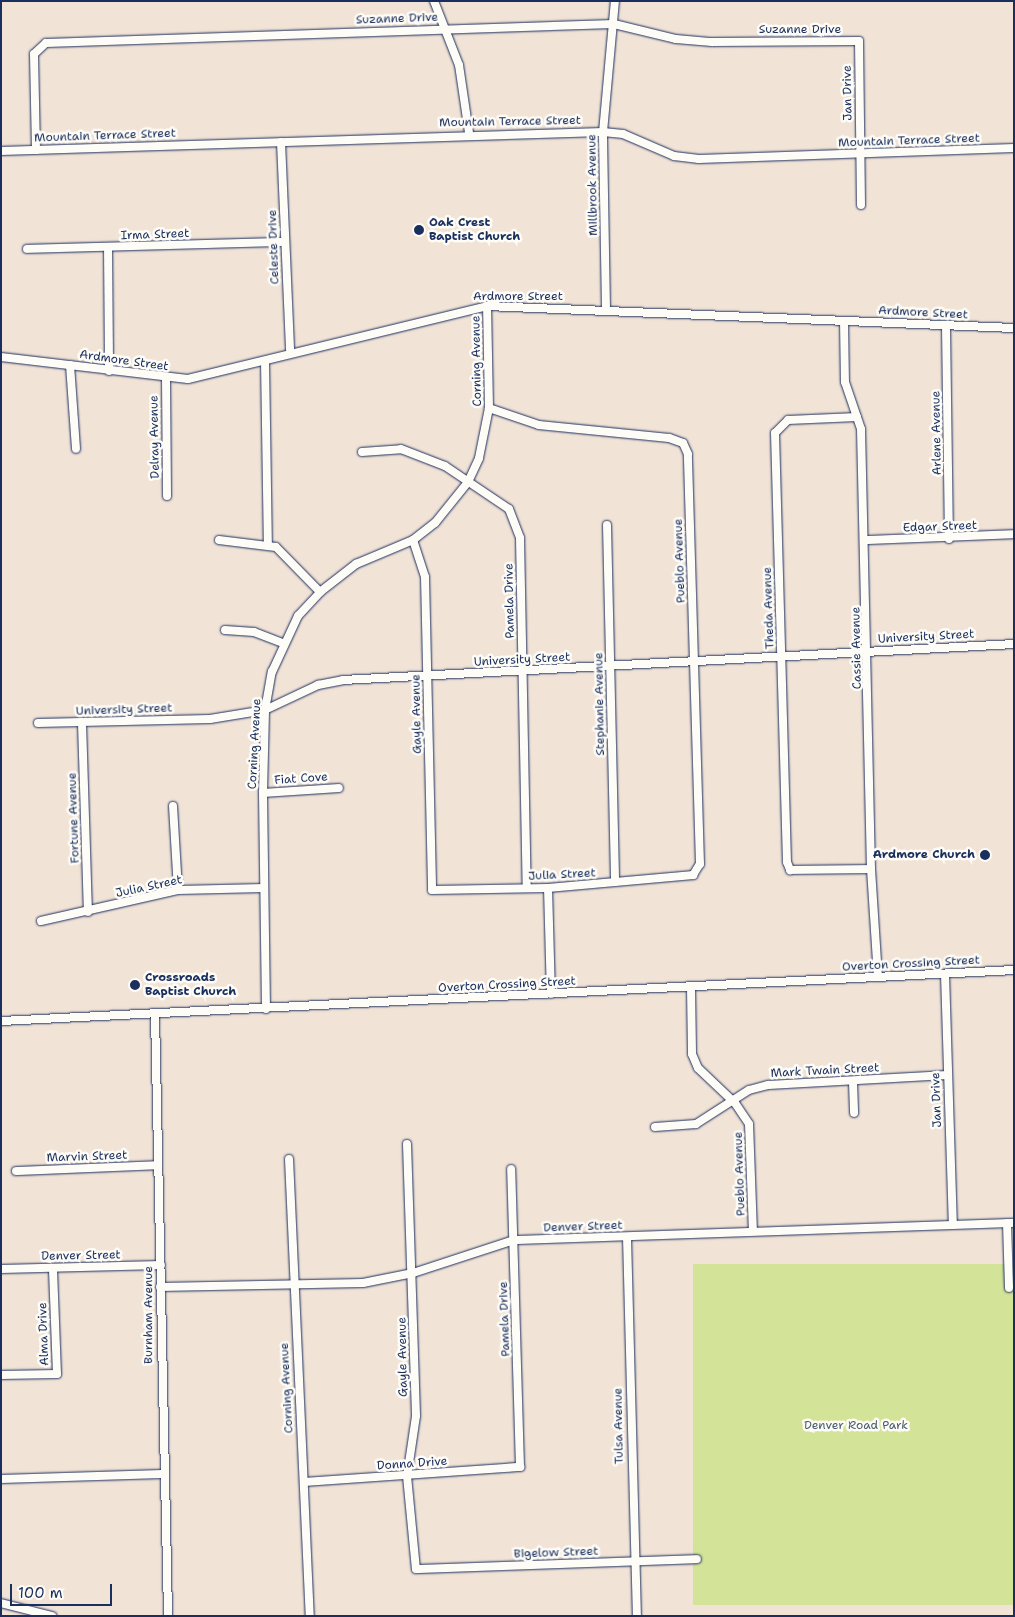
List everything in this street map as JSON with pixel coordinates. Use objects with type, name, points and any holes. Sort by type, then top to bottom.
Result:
[{"type":"street","points":[[434,1],[459,64],[469,133]]},
{"type":"street","name":"Millbrook Avenue","points":[[606,309],[603,132],[615,1]]},
{"type":"street","name":"Suzanne Drive","points":[[36,150],[34,54],[46,43],[444,28],[614,24],[712,42],[859,41]]},
{"type":"street","name":"Jan Drive","points":[[859,41],[861,204]]},
{"type":"street","name":"Mountain Terrace Street","points":[[1,151],[281,142],[469,133],[603,132],[623,134],[674,156],[699,159],[1014,148]]},
{"type":"street","name":"Celeste Drive","points":[[281,142],[290,352]]},
{"type":"street","name":"Irma Street","points":[[27,248],[108,248],[284,242]]},
{"type":"street","points":[[108,248],[109,371]]},
{"type":"street","name":"Ardmore Street","points":[[1,357],[166,379],[188,379],[265,361],[290,352],[487,306],[606,309],[1014,328]]},
{"type":"street","name":"Corning Avenue","points":[[266,1009],[263,793],[265,710],[283,643],[320,592],[356,564],[413,540],[435,523],[468,482],[479,458],[489,408],[487,306]]},
{"type":"street","name":"Cassie Avenue","points":[[844,321],[845,382],[857,417],[866,540],[871,869],[878,977]]},
{"type":"street","name":"Arlene Avenue","points":[[946,326],[949,539]]},
{"type":"street","points":[[265,361],[268,544]]},
{"type":"street","points":[[70,365],[76,449]]},
{"type":"street","name":"Delray Avenue","points":[[166,379],[167,496]]},
{"type":"street","name":"Pueblo Avenue","points":[[489,408],[539,425],[669,438],[683,443],[688,454],[700,864],[693,875]]},
{"type":"street","name":"Theda Avenue","points":[[857,417],[788,420],[775,433],[790,870],[871,869]]},
{"type":"street","name":"Pamela Drive","points":[[362,452],[401,449],[445,466],[509,509],[520,538],[527,888]]},
{"type":"street","name":"Stephanie Avenue","points":[[607,525],[615,882]]},
{"type":"street","name":"Edgar Street","points":[[866,540],[949,539],[1014,534]]},
{"type":"street","points":[[219,540],[268,544],[292,560],[320,592]]},
{"type":"street","name":"Gayle Avenue","points":[[413,540],[425,577],[432,890]]},
{"type":"street","points":[[225,630],[254,632],[283,643]]},
{"type":"street","name":"University Street","points":[[38,723],[210,719],[265,710],[335,682],[695,660],[1014,644]]},
{"type":"street","name":"Fortune Avenue","points":[[82,722],[88,912]]},
{"type":"street","name":"Fiat Cove","points":[[263,793],[340,788]]},
{"type":"street","points":[[173,806],[178,890]]},
{"type":"street","name":"Julia Street","points":[[432,890],[548,888],[693,875]]},
{"type":"street","name":"Julia Street","points":[[41,921],[88,912],[178,890],[264,888]]},
{"type":"street","points":[[548,888],[551,994]]},
{"type":"street","name":"Overton Crossing Street","points":[[1,1020],[266,1009],[1014,970]]},
{"type":"street","name":"Jan Drive","points":[[945,974],[953,1225]]},
{"type":"street","name":"Pueblo Avenue","points":[[691,988],[692,1054],[698,1068],[735,1103],[750,1124],[753,1231]]},
{"type":"street","name":"Burnham Avenue","points":[[156,1014],[161,1265],[162,1474],[168,1616]]},
{"type":"street","name":"Mark Twain Street","points":[[655,1127],[696,1124],[735,1103],[750,1090],[768,1085],[853,1082],[948,1075]]},
{"type":"street","points":[[853,1082],[854,1113]]},
{"type":"street","name":"Gayle Avenue","points":[[407,1144],[413,1273],[416,1416],[408,1476],[416,1568]]},
{"type":"street","name":"Corning Avenue","points":[[289,1159],[293,1284],[310,1616]]},
{"type":"street","name":"Marvin Street","points":[[16,1171],[158,1165]]},
{"type":"street","name":"Pamela Drive","points":[[511,1169],[520,1467]]},
{"type":"street","points":[[1009,1288],[1010,1223]]},
{"type":"street","name":"Denver Street","points":[[160,1287],[363,1283],[413,1273],[514,1240],[1010,1223]]},
{"type":"street","name":"Tulsa Avenue","points":[[627,1236],[633,1561],[637,1616]]},
{"type":"street","name":"Denver Street","points":[[1,1269],[161,1265]]},
{"type":"street","name":"Alma Drive","points":[[1,1375],[57,1374],[53,1268]]},
{"type":"street","name":"Donna Drive","points":[[304,1482],[520,1467]]},
{"type":"street","points":[[1,1479],[162,1474]]},
{"type":"street","name":"Bigelow Street","points":[[416,1568],[696,1559]]},
{"type":"street","points":[[1,1603],[52,1616]]},
{"type":"green space","name":"Denver Road Park","points":[[693,1264],[1014,1264],[1014,1605],[693,1605]]},
{"type":"place","name":"Oak Crest Baptist Church","points":[[419,230]]},
{"type":"place","name":"Ardmore Church","points":[[985,855]]},
{"type":"place","name":"Crossroads Baptist Church","points":[[135,985]]}]
